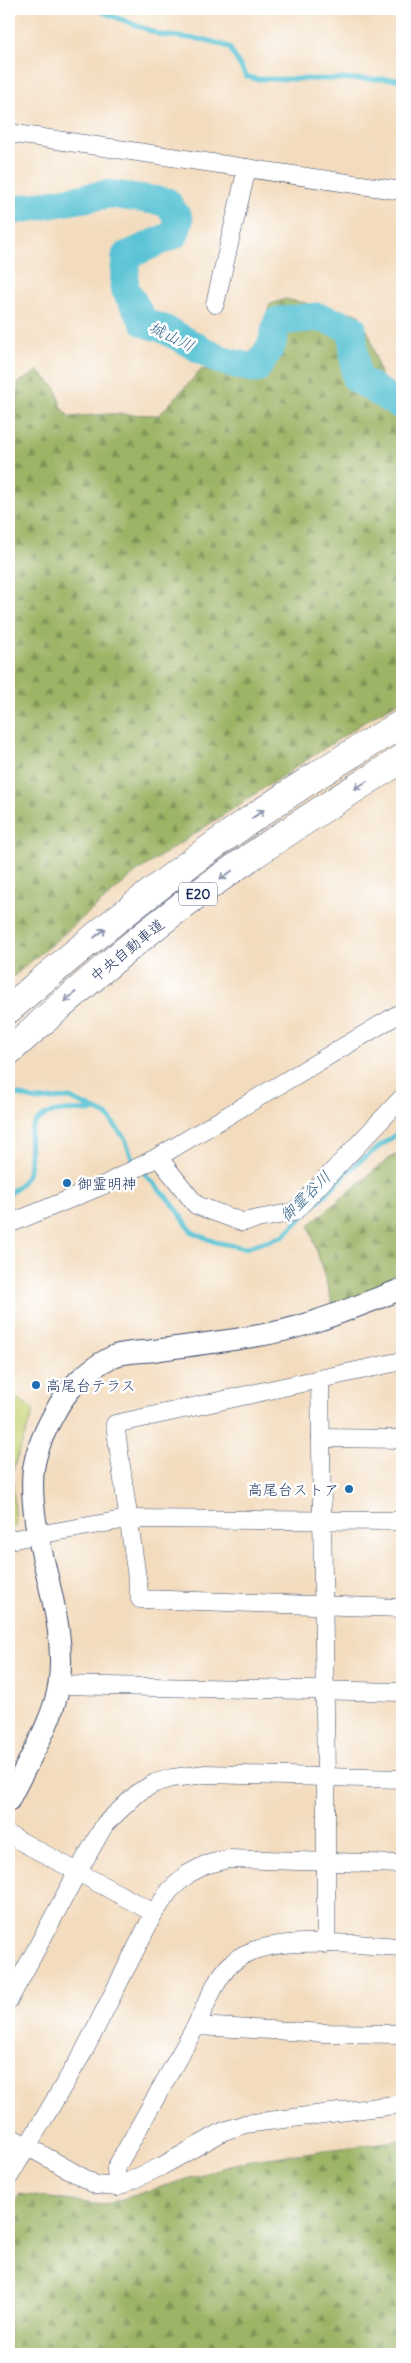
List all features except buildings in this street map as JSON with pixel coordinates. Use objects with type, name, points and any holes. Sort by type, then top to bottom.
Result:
[{"type":"highway","name":"中央自動車道","points":[[9,1009],[63,962],[167,880],[277,801],[402,724]]},
{"type":"highway","name":"中央自動車道","points":[[9,1051],[105,966],[201,892],[299,824],[402,759]]},
{"type":"street","points":[[9,133],[402,191]]},
{"type":"street","points":[[215,304],[247,168]]},
{"type":"street","points":[[9,1224],[146,1164],[402,1012]]},
{"type":"street","points":[[146,1164],[196,1205],[242,1222],[294,1212],[402,1098]]},
{"type":"street","points":[[9,1800],[45,1728],[59,1685],[60,1654],[57,1628],[39,1534],[33,1474],[36,1456],[49,1422],[63,1395],[88,1372],[113,1356],[258,1336],[307,1325],[402,1289]]},
{"type":"street","points":[[402,1361],[115,1424],[140,1599],[402,1608]]},
{"type":"street","points":[[320,1380],[326,1776],[326,1944]]},
{"type":"street","points":[[321,1438],[402,1439]]},
{"type":"street","points":[[9,1540],[128,1519],[402,1521]]},
{"type":"street","points":[[59,1685],[402,1692]]},
{"type":"street","points":[[9,2000],[77,1872],[105,1824],[139,1792],[155,1783],[206,1774],[402,1778]]},
{"type":"street","points":[[9,1835],[154,1913]]},
{"type":"street","points":[[9,2178],[84,2051],[154,1913],[170,1890],[188,1874],[205,1865],[228,1860],[402,1864]]},
{"type":"street","points":[[117,2187],[116,2168],[196,2026],[220,1977],[241,1955],[262,1946],[283,1943],[402,1946]]},
{"type":"street","points":[[196,2026],[325,2033],[402,2034]]},
{"type":"street","points":[[9,2136],[96,2185],[117,2187],[162,2166],[224,2131],[245,2124],[402,2104]]},
{"type":"green space","points":[[285,299],[359,314],[370,336],[381,378],[402,395],[402,700],[378,713],[138,871],[9,980],[9,440],[14,430],[18,383],[38,371],[56,388],[61,406],[69,417],[111,414],[159,415],[202,369],[240,379],[262,348],[269,305]]},
{"type":"green space","points":[[402,1151],[402,1276],[333,1306],[309,1225],[388,1159]]},
{"type":"green space","points":[[9,1393],[34,1410],[12,1472],[16,1526],[9,1528]]},
{"type":"green space","points":[[402,2140],[402,2354],[9,2354],[9,2211],[20,2194],[103,2205],[245,2161]]},
{"type":"waterway","points":[[95,9],[161,35],[207,40],[229,47],[246,76],[256,79],[402,79]]},
{"type":"waterway","name":"城山川","points":[[9,211],[109,194],[167,202],[179,220],[175,234],[126,256],[124,287],[145,323],[164,329],[220,360],[256,369],[271,346],[278,321],[318,317],[352,328],[356,378],[402,406]]},
{"type":"waterway","name":"御霊谷川","points":[[9,1092],[36,1100],[70,1098],[107,1115],[125,1139],[133,1161],[172,1203],[192,1232],[215,1242],[245,1248],[283,1236],[356,1164],[402,1130]]},
{"type":"waterway","name":"御霊谷川","points":[[9,1194],[28,1174],[30,1138],[32,1128],[38,1121],[45,1116],[64,1111],[94,1111]]},
{"type":"place","name":"御霊明神","points":[[67,1183]]},
{"type":"place","name":"高尾台テラス","points":[[36,1385]]},
{"type":"place","name":"高尾台ストア","points":[[349,1489]]}]
